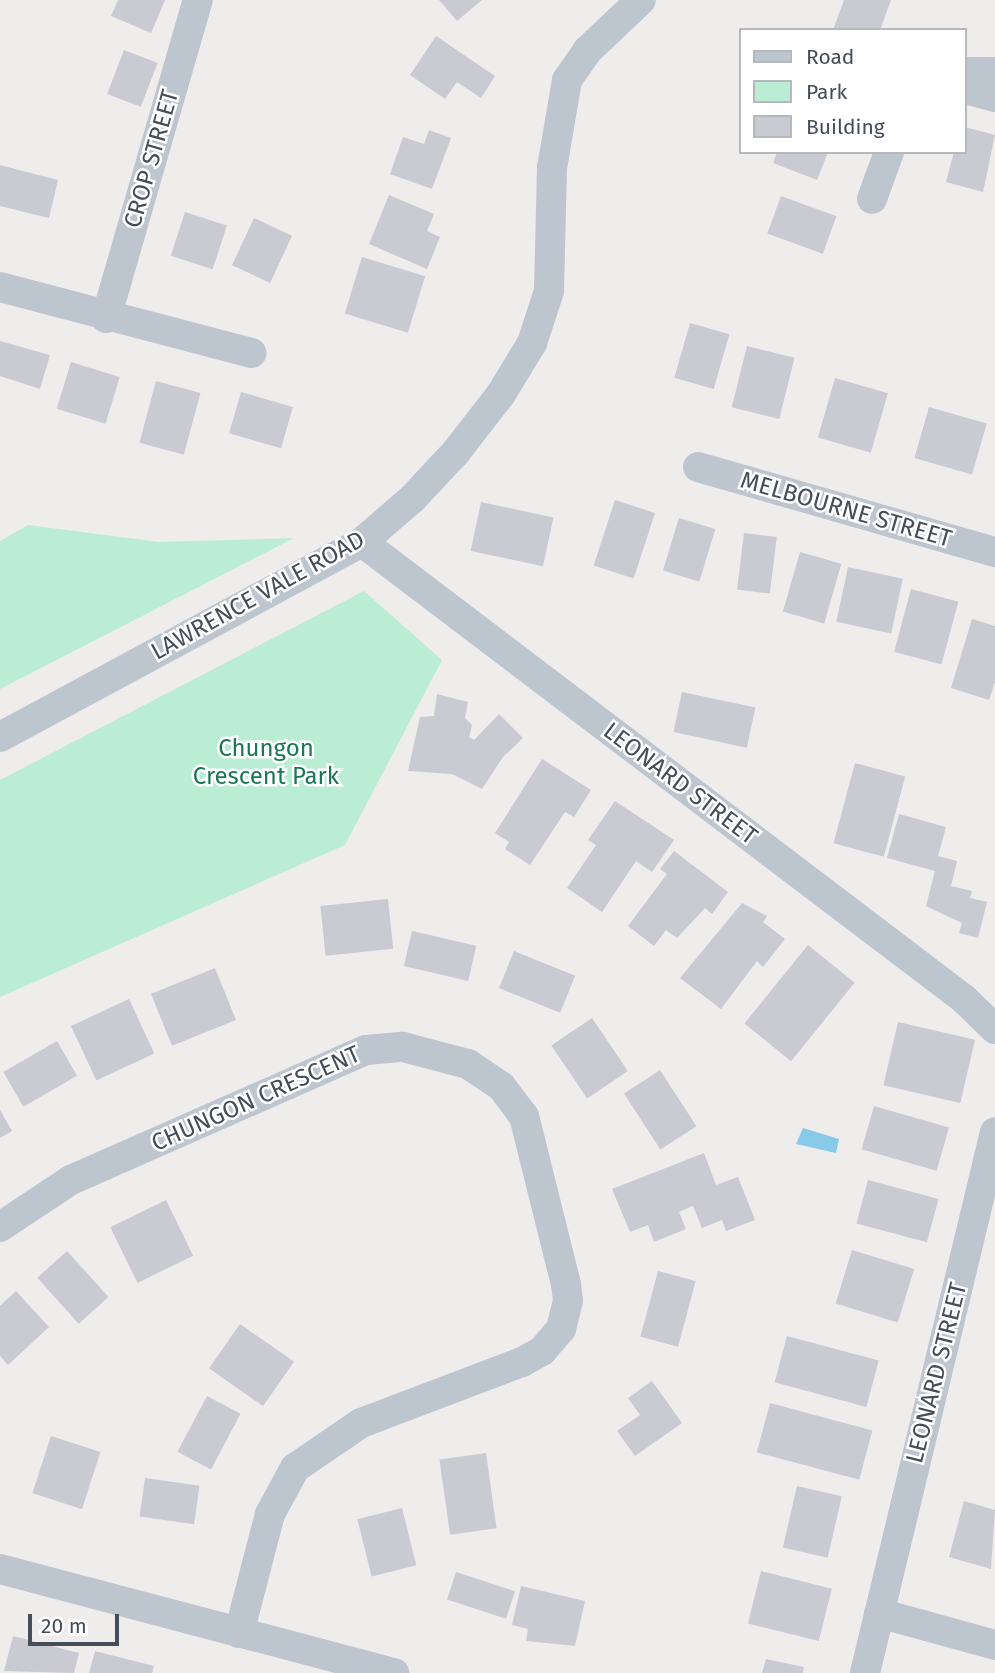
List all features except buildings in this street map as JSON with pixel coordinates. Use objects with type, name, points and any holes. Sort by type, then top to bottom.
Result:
[{"type":"street","name":"CROP STREET","points":[[106,318],[198,0]]},
{"type":"street","name":"LAWRENCE VALE ROAD","points":[[0,737],[362,542],[412,499],[456,452],[501,394],[532,343],[550,291],[552,168],[567,80],[587,51],[641,0]]},
{"type":"street","points":[[967,72],[995,72]]},
{"type":"street","points":[[967,90],[995,97]]},
{"type":"street","points":[[872,199],[888,154]]},
{"type":"street","points":[[0,287],[106,318],[253,352]]},
{"type":"street","name":"MELBOURNE STREET","points":[[698,467],[995,552]]},
{"type":"street","name":"LEONARD STREET","points":[[362,542],[964,999],[995,1029]]},
{"type":"street","name":"CHUNGON CRESCENT","points":[[0,1227],[71,1180],[366,1050],[403,1047],[468,1064],[501,1086],[524,1116],[566,1284],[567,1309],[561,1329],[542,1351],[522,1362],[361,1423],[295,1468],[270,1514],[239,1633]]},
{"type":"street","name":"LEONARD STREET","points":[[865,1673],[995,1132]]},
{"type":"street","points":[[0,1569],[394,1673]]},
{"type":"street","points":[[878,1613],[995,1645]]},
{"type":"green space","points":[[28,525],[159,542],[294,538],[0,689],[0,541]]},
{"type":"green space","name":"Chungon Crescent Park","points":[[364,591],[442,660],[345,845],[0,997],[0,780]]},
{"type":"water","points":[[803,1128],[839,1139],[836,1153],[796,1144]]}]
